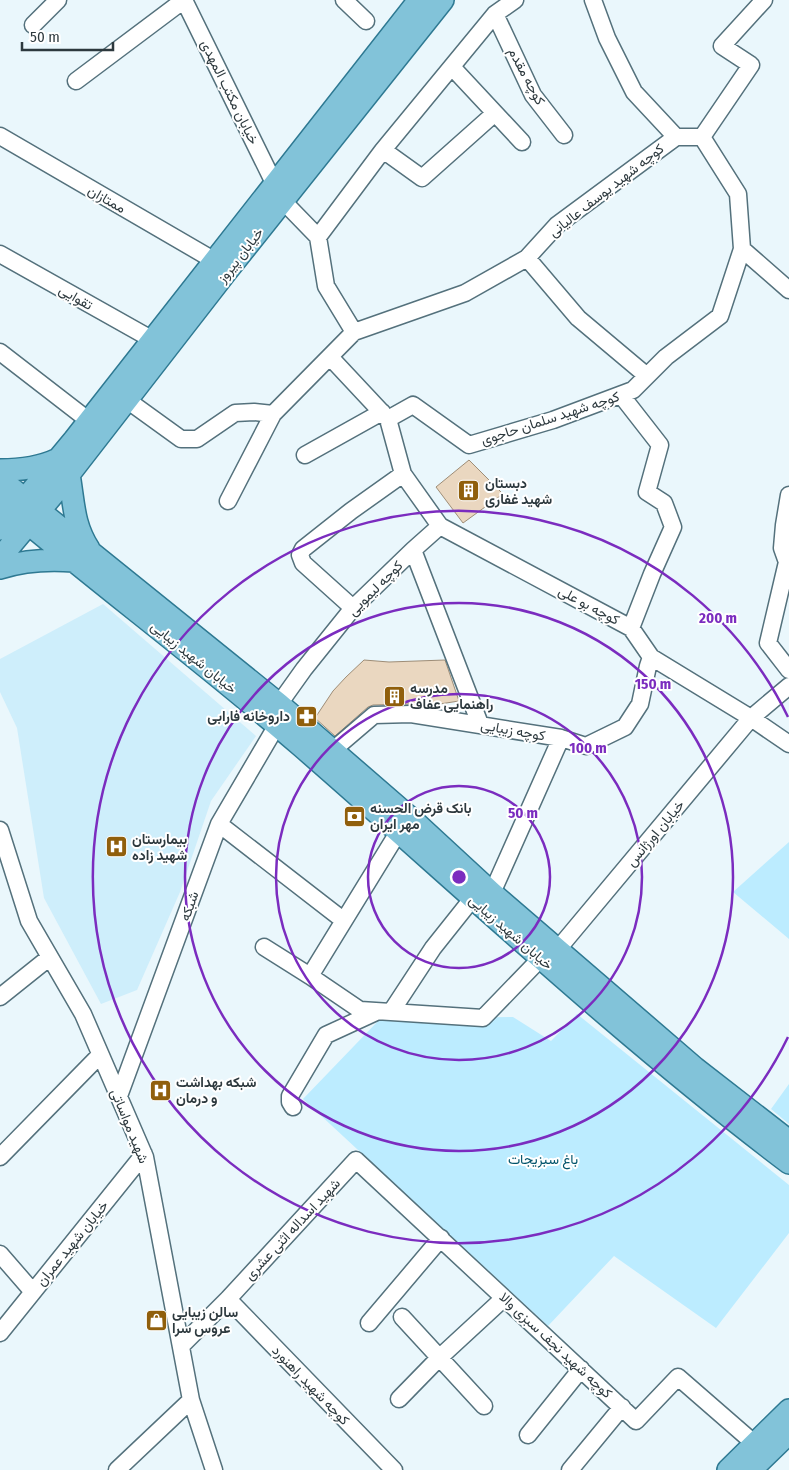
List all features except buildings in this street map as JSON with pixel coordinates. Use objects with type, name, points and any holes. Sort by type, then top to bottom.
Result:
[{"type":"main road","name":"خیابان پیروز","points":[[21,509],[127,400],[279,193],[387,38],[419,0]]},
{"type":"main road","name":"خیابان پیروز","points":[[64,466],[88,420],[215,261],[279,193],[443,0]]},
{"type":"main road","points":[[0,470],[64,466],[84,558],[37,560],[0,568]]},
{"type":"main road","name":"خیابان شهید زیبایی","points":[[0,479],[21,509],[278,704],[333,750],[482,896]]},
{"type":"main road","points":[[0,529],[21,509]]},
{"type":"main road","points":[[0,558],[21,509]]},
{"type":"main road","name":"خیابان شهید زیبایی","points":[[84,558],[137,610],[278,725],[399,831],[482,896],[618,1014],[734,1122],[789,1163]]},
{"type":"main road","name":"خیابان شهید زیبایی","points":[[618,1014],[694,1068],[789,1141]]},
{"type":"main road","points":[[728,1470],[789,1410]]},
{"type":"main road","points":[[751,1470],[789,1432]]},
{"type":"street","points":[[33,25],[58,0]]},
{"type":"street","points":[[76,80],[184,0]]},
{"type":"street","name":"خیابان مکتب المهدی","points":[[184,0],[279,193]]},
{"type":"street","points":[[344,0],[366,20]]},
{"type":"street","points":[[593,0],[607,38],[634,92],[676,137],[702,137]]},
{"type":"street","points":[[702,137],[751,64],[722,46],[764,0]]},
{"type":"street","points":[[318,237],[383,150],[505,5]]},
{"type":"street","name":"کوچه مقدم","points":[[505,5],[534,94],[564,135]]},
{"type":"street","points":[[452,66],[522,142]]},
{"type":"street","points":[[383,150],[422,178],[495,113]]},
{"type":"street","name":"ممتازان","points":[[0,136],[215,261]]},
{"type":"street","name":"کوچه شهید یوسف عالیانی","points":[[354,332],[465,293],[527,258],[557,225],[676,137]]},
{"type":"street","points":[[702,137],[738,194],[742,249],[787,285],[789,305]]},
{"type":"street","points":[[228,501],[273,414],[354,332],[326,286],[318,237],[279,193]]},
{"type":"street","name":"کوچه شهید سلمان حاجوی","points":[[385,415],[413,406],[469,445],[553,420],[633,390],[666,357],[720,316],[742,249]]},
{"type":"street","name":"تقوایی","points":[[0,254],[152,340]]},
{"type":"street","points":[[527,258],[578,318],[647,376]]},
{"type":"street","points":[[0,352],[88,420]]},
{"type":"street","points":[[330,357],[385,415],[403,474],[440,526],[413,550]]},
{"type":"street","points":[[621,395],[660,445],[647,492],[664,503],[673,527],[631,628]]},
{"type":"street","points":[[127,400],[181,438],[197,439],[235,413],[273,414]]},
{"type":"street","points":[[305,455],[385,415]]},
{"type":"street","points":[[353,608],[303,563],[300,555],[303,549],[403,474]]},
{"type":"street","points":[[789,495],[782,548],[787,562],[768,643],[789,670]]},
{"type":"street","name":"کوچه بو علی","points":[[440,526],[631,628],[651,657],[751,718],[789,744]]},
{"type":"street","name":"کوچه لیمویی","points":[[278,704],[304,668],[353,608],[413,550],[480,724]]},
{"type":"street","name":"کوچه زیبایی","points":[[333,750],[374,715],[411,714],[561,738],[586,746],[625,726],[640,704],[651,657]]},
{"type":"street","name":"خیابان اورژانس","points":[[264,947],[360,1010],[483,1018],[550,954],[751,718],[789,686]]},
{"type":"street","name":"شبکه","points":[[119,1096],[219,824],[278,725]]},
{"type":"street","points":[[293,1107],[290,1102],[290,1096],[326,1035],[383,1012],[433,948],[482,896],[561,738]]},
{"type":"street","points":[[219,824],[343,920]]},
{"type":"street","name":"شهید مواساتی","points":[[0,830],[5,864],[29,922],[83,1014],[144,1154],[191,1400],[217,1467]]},
{"type":"street","points":[[310,976],[399,831]]},
{"type":"street","points":[[0,997],[50,957]]},
{"type":"street","points":[[0,1157],[100,1054]]},
{"type":"street","name":"خیابان شهید عمران","points":[[0,1333],[144,1154]]},
{"type":"street","name":"شهید اسداله اثنی عشری","points":[[181,1346],[228,1299],[356,1160]]},
{"type":"street","name":"کوچه شهید نجف سبزی والا","points":[[356,1160],[636,1421],[678,1377],[755,1444]]},
{"type":"street","points":[[369,1324],[441,1238]]},
{"type":"street","points":[[0,1254],[32,1292]]},
{"type":"street","points":[[399,1398],[438,1358],[504,1298]]},
{"type":"street","name":"کوچه شهید راهنورد","points":[[228,1299],[394,1470]]},
{"type":"street","points":[[402,1317],[484,1406]]},
{"type":"street","points":[[528,1435],[581,1369]]},
{"type":"street","points":[[127,1467],[191,1400]]},
{"type":"street","points":[[570,1470],[622,1407]]},
{"type":"shaded area","name":"بیمارستان شهید زاده","points":[[103,604],[256,736],[211,801],[180,892],[137,990],[101,1004],[44,898],[17,728],[0,692],[0,659]]},
{"type":"green space","points":[[789,842],[789,939],[733,892]]},
{"type":"green space","name":"باغ سبزیجات","points":[[577,1014],[789,1185],[789,1233],[716,1328],[614,1256],[548,1326],[303,1099],[380,1019],[513,1017],[551,1041]]},
{"type":"green space","points":[[789,1084],[789,1124],[771,1109]]},
{"type":"place","name":"دبستان شهید غفاری","points":[[469,491]]},
{"type":"place","name":"مدرسه راهنمایی عفاف","points":[[394,696]]},
{"type":"place","name":"داروخانه فارابی","points":[[306,716]]},
{"type":"place","name":"بانک قرض الحسنه مهر ایران","points":[[354,816]]},
{"type":"place","name":"بیمارستان شهید زاده","points":[[116,847]]},
{"type":"place","name":"شبکه بهداشت و درمان","points":[[160,1090]]},
{"type":"place","name":"سالن زیبایی عروس سرا","points":[[156,1320]]}]
